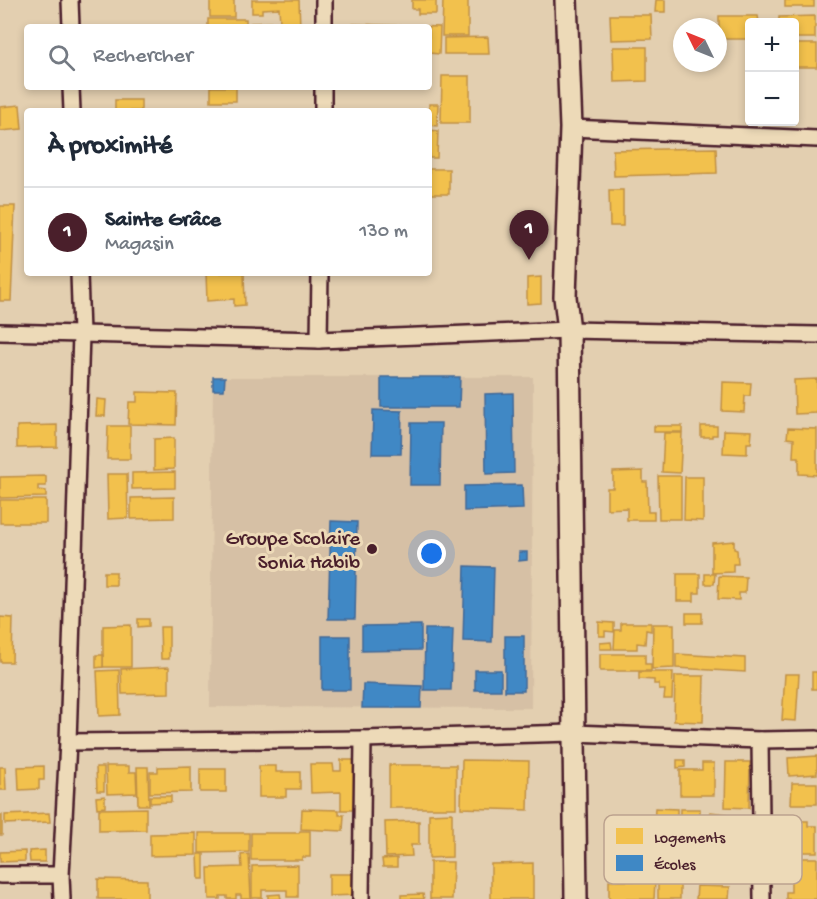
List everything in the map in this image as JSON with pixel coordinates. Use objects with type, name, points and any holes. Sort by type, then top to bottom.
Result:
[{"type":"street","points":[[70,0],[70,24]]},
{"type":"street","points":[[324,0],[324,24]]},
{"type":"street","points":[[566,0],[571,128],[565,297],[569,330],[576,899]]},
{"type":"street","points":[[71,90],[72,108]]},
{"type":"street","points":[[323,90],[323,108]]},
{"type":"street","points":[[571,128],[817,139]]},
{"type":"street","points":[[62,899],[61,875],[68,742],[81,334],[79,276]]},
{"type":"street","points":[[319,340],[320,276]]},
{"type":"street","points":[[0,332],[319,340],[569,330],[817,335]]},
{"type":"street","points":[[68,742],[573,734],[760,740],[817,739]]},
{"type":"street","points":[[361,899],[363,739]]},
{"type":"street","points":[[760,740],[761,815]]},
{"type":"street","points":[[0,875],[61,875]]},
{"type":"street","points":[[762,884],[762,899]]},
{"type":"shaded area","name":"Groupe Scolaire Sonia Habib","points":[[213,377],[533,377],[531,708],[210,707]]},
{"type":"building: Logements","points":[[210,0],[234,0],[234,17],[210,17]]},
{"type":"building: Logements","points":[[252,0],[299,0],[300,24],[251,24],[280,22],[279,8],[262,9],[262,13],[252,13]]},
{"type":"building: Logements","points":[[412,0],[436,0],[436,14],[418,14],[418,9],[412,9]]},
{"type":"building: Logements","points":[[443,0],[468,0],[468,36],[442,36]]},
{"type":"building: Logements","points":[[656,0],[665,0],[665,12],[655,12]]},
{"type":"building: Logements","points":[[785,0],[814,0],[814,7],[785,7]]},
{"type":"building: Logements","points":[[610,15],[651,15],[652,39],[611,40]]},
{"type":"building: Logements","points":[[719,16],[758,16],[758,18],[745,18],[745,39],[727,39],[727,18],[719,18]]},
{"type":"building: Logements","points":[[815,16],[815,38],[799,38],[799,18],[779,17]]},
{"type":"building: Logements","points":[[208,19],[246,19],[246,24],[208,24]]},
{"type":"building: Logements","points":[[432,27],[440,27],[439,54],[432,53]]},
{"type":"building: Logements","points":[[488,37],[489,54],[444,54],[444,38]]},
{"type":"building: Logements","points":[[799,44],[817,44],[817,67],[799,67]]},
{"type":"building: Logements","points":[[613,47],[647,47],[647,81],[614,82]]},
{"type":"building: Logements","points":[[442,76],[470,76],[470,123],[441,123]]},
{"type":"building: Logements","points":[[211,90],[236,90],[236,101],[211,101]]},
{"type":"building: Logements","points":[[115,100],[141,100],[141,108],[115,108]]},
{"type":"building: Logements","points":[[429,104],[438,104],[437,126],[432,125],[432,108],[429,108]]},
{"type":"building: Logements","points":[[20,105],[22,129],[0,131],[0,107]]},
{"type":"building: Logements","points":[[432,130],[438,131],[437,158],[432,158]]},
{"type":"building: Logements","points":[[716,148],[717,173],[614,176],[613,150]]},
{"type":"building: Logements","points":[[432,169],[449,169],[449,194],[432,194]]},
{"type":"building: Logements","points":[[609,190],[623,190],[623,226],[610,226]]},
{"type":"building: Logements","points":[[0,206],[15,206],[11,301],[0,301]]},
{"type":"building: Logements","points":[[206,276],[244,276],[245,305],[234,306],[234,299],[207,301]]},
{"type":"building: Logements","points":[[541,277],[541,303],[527,304],[527,278]]},
{"type":"building: Logements","points":[[817,379],[817,413],[795,414],[794,380]]},
{"type":"building: Logements","points":[[723,382],[751,383],[750,396],[745,396],[744,412],[722,411]]},
{"type":"building: Logements","points":[[137,392],[177,393],[176,425],[128,424],[129,402],[137,402]]},
{"type":"building: Logements","points":[[97,399],[106,400],[105,416],[96,416]]},
{"type":"building: Logements","points":[[57,425],[57,447],[17,448],[17,426]]},
{"type":"building: Logements","points":[[108,426],[130,426],[130,459],[107,459]]},
{"type":"building: Logements","points":[[654,426],[682,426],[682,432],[654,432]]},
{"type":"building: Logements","points":[[701,426],[717,426],[717,435],[701,437]]},
{"type":"building: Logements","points":[[788,428],[817,429],[817,475],[799,474],[799,457],[793,457],[794,439],[787,438]]},
{"type":"building: Logements","points":[[724,430],[752,431],[751,443],[747,443],[747,454],[723,453]]},
{"type":"building: Logements","points":[[664,433],[682,433],[680,473],[662,472]]},
{"type":"building: Logements","points":[[174,438],[174,469],[154,470],[154,439]]},
{"type":"building: Logements","points":[[643,471],[643,482],[647,482],[648,512],[654,512],[654,520],[627,520],[627,508],[607,509],[607,488],[613,488],[613,472]]},
{"type":"building: Logements","points":[[175,472],[175,488],[132,489],[132,473]]},
{"type":"building: Logements","points":[[107,474],[127,474],[128,518],[108,519]]},
{"type":"building: Logements","points":[[46,476],[46,486],[38,486],[38,490],[46,491],[46,497],[0,498],[0,477]]},
{"type":"building: Logements","points":[[658,476],[681,476],[681,519],[659,519]]},
{"type":"building: Logements","points":[[685,477],[703,477],[703,521],[684,520]]},
{"type":"building: Logements","points":[[174,497],[174,518],[131,519],[131,498]]},
{"type":"building: Logements","points":[[0,500],[46,500],[46,523],[0,523]]},
{"type":"building: Logements","points":[[734,541],[738,564],[733,564],[733,572],[712,573],[712,543]]},
{"type":"building: Logements","points":[[104,572],[116,572],[116,585],[104,585]]},
{"type":"building: Logements","points":[[677,574],[700,574],[700,593],[694,593],[694,601],[677,601]]},
{"type":"building: Logements","points":[[705,574],[715,574],[714,584],[705,584]]},
{"type":"building: Logements","points":[[719,576],[746,577],[745,593],[739,593],[739,600],[718,599]]},
{"type":"building: Logements","points":[[686,613],[702,613],[702,623],[686,623]]},
{"type":"building: Logements","points":[[0,617],[13,618],[12,662],[0,662]]},
{"type":"building: Logements","points":[[138,619],[149,619],[149,626],[138,627]]},
{"type":"building: Logements","points":[[599,622],[614,623],[614,632],[605,631],[605,636],[599,636]]},
{"type":"building: Logements","points":[[621,623],[651,623],[651,631],[646,630],[645,644],[637,643],[637,649],[614,649],[615,630],[621,630]]},
{"type":"building: Logements","points":[[653,624],[674,624],[674,668],[652,669]]},
{"type":"building: Logements","points":[[131,625],[131,667],[103,667],[103,626]]},
{"type":"building: Logements","points":[[160,627],[169,627],[169,659],[161,659]]},
{"type":"building: Logements","points":[[611,642],[612,649],[600,649],[600,643]]},
{"type":"building: Logements","points":[[600,654],[645,654],[645,664],[651,664],[651,671],[600,671]]},
{"type":"building: Logements","points":[[676,654],[745,658],[745,672],[676,668]]},
{"type":"building: Logements","points":[[96,655],[103,655],[103,667],[96,668]]},
{"type":"building: Logements","points":[[169,667],[169,693],[122,694],[121,669]]},
{"type":"building: Logements","points":[[119,670],[120,715],[99,716],[97,671]]},
{"type":"building: Logements","points":[[639,672],[673,672],[672,699],[664,699],[665,690],[659,690],[659,684],[654,684],[654,680],[639,679]]},
{"type":"building: Logements","points":[[812,672],[817,672],[817,689],[812,689]]},
{"type":"building: Logements","points":[[785,674],[799,674],[796,721],[782,720]]},
{"type":"building: Logements","points":[[675,676],[704,676],[703,722],[674,721]]},
{"type":"building: Logements","points":[[817,756],[817,774],[789,776],[788,758]]},
{"type":"building: Logements","points":[[341,760],[355,760],[355,810],[341,810],[341,792],[311,793],[310,764],[333,764],[334,771],[341,771]]},
{"type":"building: Logements","points":[[462,760],[529,761],[528,810],[461,808]]},
{"type":"building: Logements","points":[[677,760],[685,760],[685,767],[677,768]]},
{"type":"building: Logements","points":[[726,762],[750,762],[749,808],[725,807]]},
{"type":"building: Logements","points":[[702,763],[714,763],[714,795],[680,795],[680,770],[702,770]]},
{"type":"building: Logements","points":[[389,765],[456,765],[456,808],[389,808]]},
{"type":"building: Logements","points":[[44,766],[44,780],[39,780],[39,789],[19,790],[18,767]]},
{"type":"building: Logements","points":[[106,766],[129,766],[129,772],[136,772],[137,793],[107,794]]},
{"type":"building: Logements","points":[[191,766],[191,792],[150,793],[150,772],[158,772],[158,767]]},
{"type":"building: Logements","points":[[259,766],[276,766],[276,772],[300,772],[300,789],[286,789],[286,797],[259,797]]},
{"type":"building: Logements","points":[[0,767],[5,767],[6,790],[0,790]]},
{"type":"building: Logements","points":[[96,767],[104,767],[104,791],[97,791]]},
{"type":"building: Logements","points":[[137,767],[148,767],[149,805],[138,805]]},
{"type":"building: Logements","points":[[200,769],[226,769],[226,792],[200,792]]},
{"type":"building: Logements","points":[[792,783],[817,783],[817,804],[791,804]]},
{"type":"building: Logements","points":[[105,796],[105,807],[97,808],[96,797]]},
{"type":"building: Logements","points":[[150,796],[171,796],[171,802],[150,803]]},
{"type":"building: Logements","points":[[146,808],[146,830],[99,831],[99,809]]},
{"type":"building: Logements","points":[[655,808],[677,809],[677,815],[655,815]]},
{"type":"building: Logements","points":[[302,809],[339,810],[339,815],[344,815],[343,831],[301,829]]},
{"type":"building: Logements","points":[[680,809],[700,809],[700,815],[680,815]]},
{"type":"building: Logements","points":[[710,812],[726,814],[726,815],[710,815]]},
{"type":"building: Logements","points":[[49,813],[50,822],[5,824],[5,815]]},
{"type":"building: Logements","points":[[452,813],[452,857],[429,858],[429,814]]},
{"type":"building: Logements","points":[[0,815],[2,815],[2,835],[0,835]]},
{"type":"building: Logements","points":[[419,821],[419,845],[411,845],[412,856],[386,857],[385,822]]},
{"type":"building: Logements","points":[[802,821],[808,821],[808,826],[817,826],[817,852],[802,852]]},
{"type":"building: Logements","points":[[310,831],[310,857],[302,857],[302,860],[251,860],[251,833],[299,833]]},
{"type":"building: Logements","points":[[196,833],[196,855],[150,856],[150,834]]},
{"type":"building: Logements","points":[[199,833],[249,833],[249,852],[199,853]]},
{"type":"building: Logements","points":[[45,850],[45,862],[30,862],[29,851]]},
{"type":"building: Logements","points":[[25,851],[25,861],[0,862],[0,852]]},
{"type":"building: Logements","points":[[198,854],[204,854],[204,879],[199,879]]},
{"type":"building: Logements","points":[[249,854],[251,899],[241,899],[241,895],[236,895],[236,899],[220,896],[220,899],[209,899],[208,868],[242,867],[241,855]]},
{"type":"building: Logements","points":[[397,858],[397,867],[383,867],[382,859]]},
{"type":"building: Logements","points":[[802,858],[817,858],[817,899],[786,899],[786,892],[791,892],[791,884],[802,884]]},
{"type":"building: Logements","points":[[430,862],[453,862],[452,899],[430,899]]},
{"type":"building: Logements","points":[[533,863],[533,899],[491,899],[491,864]]},
{"type":"building: Logements","points":[[298,865],[298,897],[287,897],[287,890],[262,890],[262,898],[252,898],[252,866]]},
{"type":"building: Logements","points":[[329,874],[357,874],[357,895],[329,896]]},
{"type":"building: Logements","points":[[98,879],[147,880],[147,899],[98,899]]},
{"type":"building: Logements","points":[[609,884],[655,884],[654,899],[609,899]]},
{"type":"building: Logements","points":[[658,884],[680,884],[680,899],[658,899]]},
{"type":"building: Logements","points":[[697,886],[730,887],[729,899],[696,899]]},
{"type":"building: Logements","points":[[280,894],[281,899],[268,899],[268,895]]},
{"type":"building: Logements","points":[[423,894],[424,899],[401,899],[401,895]]},
{"type":"building: Écoles","points":[[213,377],[225,377],[224,390],[213,390]]},
{"type":"building: Écoles","points":[[381,377],[460,377],[459,407],[381,407]]},
{"type":"building: Écoles","points":[[513,393],[514,473],[486,474],[485,394]]},
{"type":"building: Écoles","points":[[373,410],[402,411],[401,454],[372,454]]},
{"type":"building: Écoles","points":[[411,423],[441,423],[440,485],[410,485]]},
{"type":"building: Écoles","points":[[522,485],[523,509],[464,511],[464,486]]},
{"type":"building: Écoles","points":[[331,521],[357,522],[355,619],[328,619]]},
{"type":"building: Écoles","points":[[519,552],[527,552],[527,560],[519,561]]},
{"type":"building: Écoles","points":[[465,566],[494,567],[492,642],[463,641]]},
{"type":"building: Écoles","points":[[421,625],[421,650],[362,651],[362,626]]},
{"type":"building: Écoles","points":[[425,629],[453,629],[451,690],[424,690]]},
{"type":"building: Écoles","points":[[322,636],[350,636],[350,690],[322,690]]},
{"type":"building: Écoles","points":[[505,636],[524,636],[524,691],[505,691]]},
{"type":"building: Écoles","points":[[475,670],[501,670],[501,690],[475,690]]},
{"type":"building: Écoles","points":[[363,684],[422,686],[421,708],[362,708]]},
{"type":"place","name":"Sainte Grâce","points":[[529,260]]},
{"type":"place","name":"Groupe Scolaire Sonia Habib","points":[[372,549]]}]
